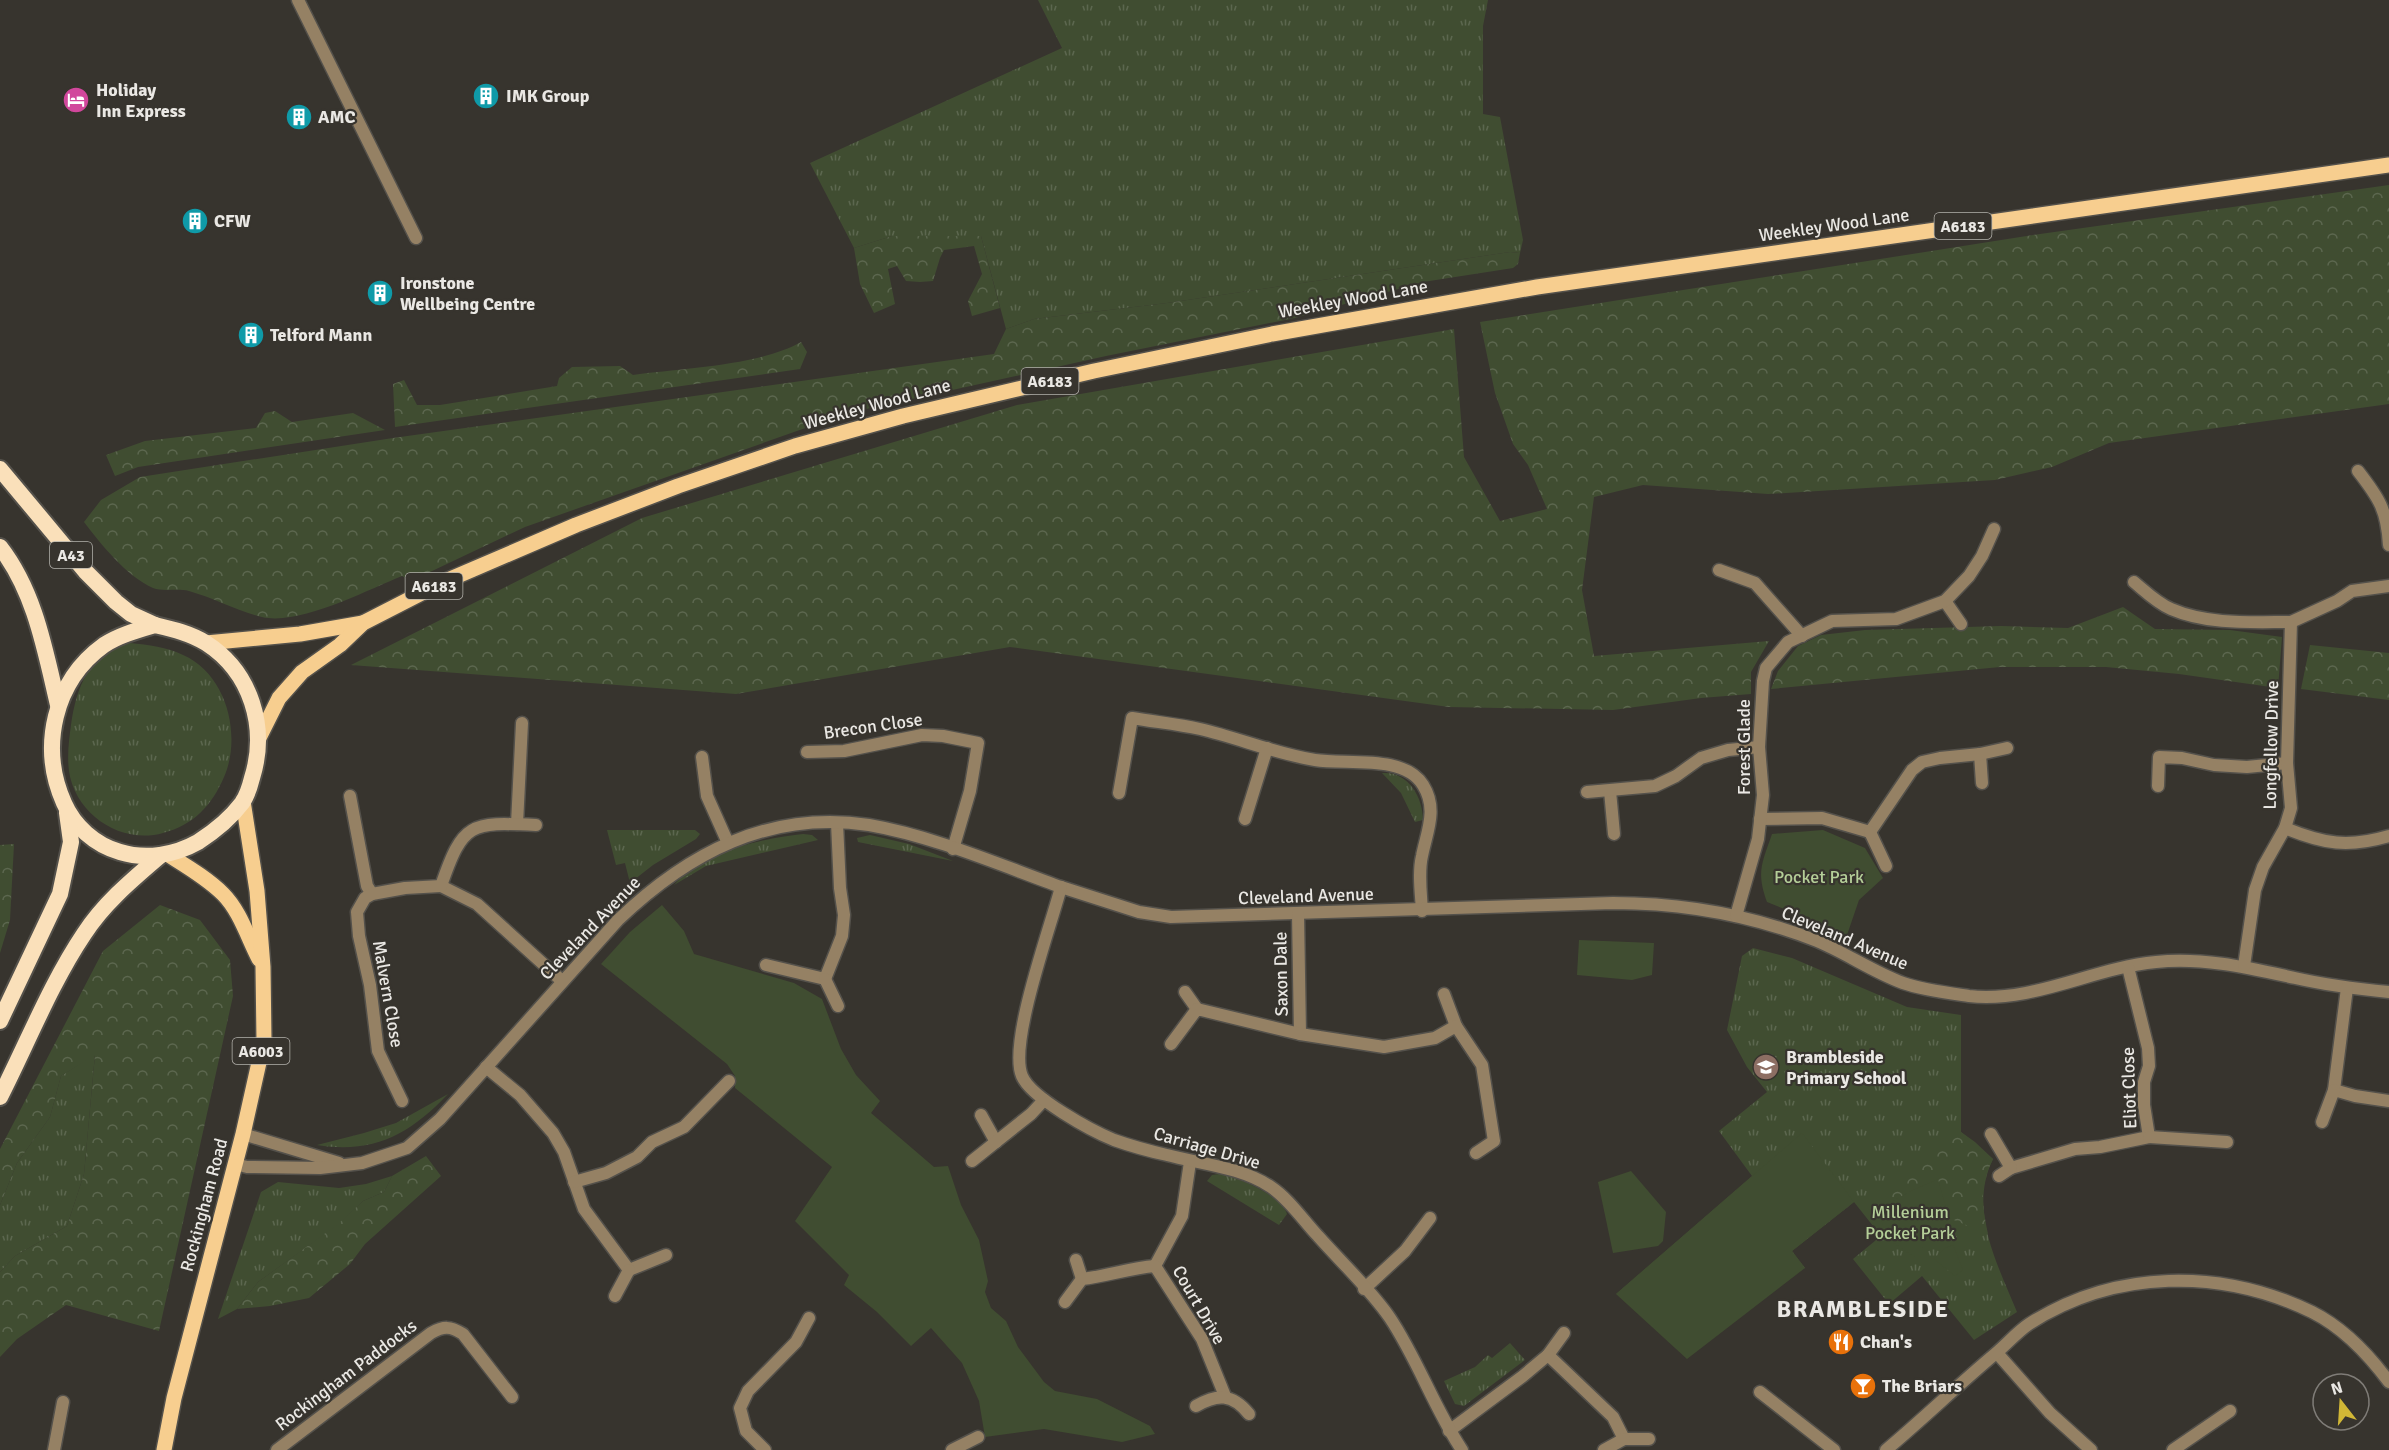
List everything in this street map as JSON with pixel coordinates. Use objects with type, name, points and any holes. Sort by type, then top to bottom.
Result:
[{"type":"highway","name":"A43","points":[[0,469],[85,571],[116,602],[131,614],[155,625],[174,629],[206,643],[233,666],[246,687],[255,711],[259,738],[257,762],[243,801],[212,834],[194,844],[164,854],[144,857],[128,855],[106,846],[86,833],[66,809]]},
{"type":"highway","name":"A43","points":[[0,547],[9,558],[32,606],[41,631],[58,705]]},
{"type":"highway","name":"A43","points":[[0,1021],[60,894],[71,842],[66,809],[59,792],[52,758],[53,731],[58,705],[69,681],[86,661],[106,644],[129,633],[155,625]]},
{"type":"highway","name":"A43","points":[[0,1097],[57,982],[85,932],[112,900],[164,854]]},
{"type":"main road","name":"Weekley Wood Lane","points":[[259,738],[279,698],[294,680],[340,645],[363,623],[441,583],[576,525],[710,475],[795,446],[903,416],[1094,371],[1272,334],[1537,287],[2389,165]]},
{"type":"main road","name":"Weekley Wood Lane","points":[[206,643],[300,634],[363,623]]},
{"type":"main road","name":"Rockingham Road","points":[[164,1450],[174,1398],[243,1134],[264,1040],[263,967],[257,891],[243,801]]},
{"type":"main road","name":"Rockingham Road","points":[[164,854],[205,879],[224,895],[233,907],[263,967]]},
{"type":"street","points":[[298,0],[416,238]]},
{"type":"street","points":[[2358,471],[2372,489],[2386,514],[2389,545]]},
{"type":"street","name":"Forest Glade","points":[[1736,916],[1758,839],[1763,795],[1759,747],[1763,681],[1766,668],[1788,642],[1832,621],[1896,619],[1945,601],[1969,576],[1982,556],[1994,529]]},
{"type":"street","points":[[1719,570],[1755,583],[1802,636]]},
{"type":"street","points":[[2134,582],[2171,609],[2203,618],[2252,622],[2290,621],[2352,591],[2389,586]]},
{"type":"street","points":[[1945,601],[1961,624]]},
{"type":"street","name":"Longfellow Drive","points":[[2244,966],[2255,890],[2263,867],[2286,828],[2291,808],[2287,763],[2290,621]]},
{"type":"street","points":[[1119,793],[1132,718],[1201,729],[1316,760],[1395,765],[1410,773],[1423,784],[1429,800],[1432,818],[1422,855],[1420,873],[1422,911]]},
{"type":"street","points":[[517,824],[522,723]]},
{"type":"street","name":"Brecon Close","points":[[807,752],[860,749],[922,735],[943,736],[978,743],[970,791],[953,849]]},
{"type":"street","points":[[1587,792],[1655,786],[1676,776],[1701,758],[1728,750],[1759,747]]},
{"type":"street","points":[[1245,819],[1267,748]]},
{"type":"street","points":[[1870,832],[1912,770],[1922,762],[2007,748]]},
{"type":"street","points":[[1980,754],[1982,783]]},
{"type":"street","points":[[702,757],[707,795],[728,843]]},
{"type":"street","points":[[2158,786],[2159,757],[2247,767],[2287,763]]},
{"type":"street","points":[[1610,791],[1614,834]]},
{"type":"street","points":[[350,796],[367,886],[372,894],[405,888],[441,886],[477,904],[562,981]]},
{"type":"street","points":[[1760,819],[1822,818],[1870,832],[1886,866]]},
{"type":"street","points":[[837,823],[840,888],[844,915],[842,936],[825,979],[838,1006]]},
{"type":"street","name":"Cleveland Avenue","points":[[235,1164],[247,1167],[346,1165],[362,1163],[407,1148],[440,1119],[562,981],[641,898],[695,859],[728,843],[784,827],[837,823],[868,825],[898,831],[1138,912],[1171,917],[1656,903],[1736,916],[1794,932],[1904,983],[1972,996],[2021,994],[2039,991],[2091,974],[2156,962],[2183,961],[2244,966],[2347,988],[2389,992]]},
{"type":"street","points":[[441,886],[460,839],[474,829],[486,825],[536,825]]},
{"type":"street","points":[[2286,828],[2329,843],[2348,843],[2389,836]]},
{"type":"street","name":"Carriage Drive","points":[[1061,886],[1020,1035],[1019,1063],[1022,1076],[1028,1086],[1044,1100],[1074,1119],[1114,1140],[1190,1162],[1230,1170],[1271,1188],[1389,1317],[1412,1355],[1449,1431],[1462,1450]]},
{"type":"street","name":"Malvern Close","points":[[372,894],[366,898],[357,912],[359,936],[370,985],[378,1051],[402,1101]]},
{"type":"street","name":"Saxon Dale","points":[[1298,914],[1300,1034]]},
{"type":"street","points":[[766,965],[825,979]]},
{"type":"street","name":"Eliot Close","points":[[2128,967],[2148,1048],[2149,1066],[2144,1082],[2144,1105],[2149,1137]]},
{"type":"street","points":[[2322,1122],[2334,1090],[2347,988]]},
{"type":"street","points":[[1171,1044],[1197,1009],[1185,992]]},
{"type":"street","points":[[1444,994],[1456,1026],[1482,1065],[1494,1141],[1476,1153]]},
{"type":"street","name":"Saxon Dale","points":[[1197,1009],[1300,1034],[1384,1047],[1435,1038],[1456,1026]]},
{"type":"street","points":[[486,1067],[520,1095],[548,1126],[564,1152],[584,1209],[629,1270]]},
{"type":"street","points":[[574,1182],[606,1173],[636,1157],[652,1142],[684,1127],[729,1081]]},
{"type":"street","points":[[2334,1090],[2389,1101]]},
{"type":"street","points":[[972,1161],[1031,1114],[1044,1100]]},
{"type":"street","points":[[981,1115],[996,1142]]},
{"type":"street","name":"Cleveland Avenue","points":[[243,1134],[346,1165]]},
{"type":"street","points":[[1991,1134],[2011,1167]]},
{"type":"street","name":"Eliot Close","points":[[1998,1176],[2011,1167],[2075,1149],[2100,1147],[2149,1137],[2226,1142]]},
{"type":"street","name":"Court Drive","points":[[1155,1266],[1182,1216],[1190,1162]]},
{"type":"street","points":[[1364,1288],[1405,1251],[1430,1218]]},
{"type":"street","points":[[615,1296],[629,1270],[666,1255]]},
{"type":"street","points":[[1065,1302],[1082,1279],[1076,1260]]},
{"type":"street","name":"Court Drive","points":[[1082,1279],[1112,1275],[1137,1267],[1155,1266]]},
{"type":"street","name":"Court Drive","points":[[1155,1266],[1202,1339],[1225,1396]]},
{"type":"street","points":[[1886,1450],[2028,1325],[2067,1302],[2140,1282],[2175,1279],[2212,1281],[2240,1287],[2312,1312],[2369,1357],[2389,1382]]},
{"type":"street","points":[[765,1450],[746,1431],[740,1408],[748,1391],[796,1342],[809,1318]]},
{"type":"street","name":"Rockingham Paddocks","points":[[277,1450],[431,1332],[442,1327],[452,1328],[463,1334],[512,1397]]},
{"type":"street","points":[[1449,1431],[1548,1355],[1564,1333]]},
{"type":"street","points":[[1997,1353],[2050,1413],[2091,1450]]},
{"type":"street","points":[[1548,1355],[1614,1417],[1624,1439]]},
{"type":"street","points":[[1760,1392],[1834,1450]]},
{"type":"street","points":[[1196,1406],[1207,1400],[1225,1396],[1249,1414]]},
{"type":"street","points":[[54,1450],[63,1402]]},
{"type":"street","points":[[2174,1450],[2230,1411]]},
{"type":"street","points":[[952,1450],[978,1437]]},
{"type":"street","points":[[1604,1450],[1624,1439],[1649,1439]]},
{"type":"green space","points":[[1038,0],[1488,0],[1483,26],[1483,114],[1500,117],[1523,240],[1520,253],[1510,252],[1167,303],[1034,319],[1006,329],[981,236],[892,236],[854,248],[810,163],[1062,48]]},
{"type":"green space","points":[[2389,185],[2389,404],[2109,443],[2052,467],[1995,480],[1768,494],[1643,485],[1594,497],[1582,590],[1594,656],[1769,641],[1751,672],[1751,694],[1613,710],[1449,707],[1010,647],[736,694],[351,665],[642,518],[1017,405],[1454,329],[1464,457],[1500,521],[1547,509],[1528,465],[1513,444],[1495,393],[1480,322],[2033,235]]},
{"type":"green space","points":[[892,236],[981,236],[1000,308],[972,316],[968,301],[982,274],[974,246],[944,250],[933,281],[906,281],[897,266],[888,269],[895,304],[874,313],[860,284],[854,248]]},
{"type":"green space","points":[[1510,252],[1520,253],[1518,264],[1513,268],[1423,282],[1295,318],[1106,356],[848,413],[525,527],[411,581],[402,576],[333,605],[295,616],[262,617],[189,591],[153,588],[124,568],[84,522],[101,500],[140,477],[393,438],[994,354],[1006,329],[1034,319],[1167,303]]},
{"type":"green space","points":[[801,342],[807,352],[800,369],[395,427],[393,384],[404,380],[417,405],[440,405],[557,386],[559,378],[572,367],[620,366],[633,375],[742,361],[784,350]]},
{"type":"green space","points":[[275,411],[292,422],[353,413],[385,430],[138,467],[115,476],[106,455],[145,441],[256,428],[265,413]]},
{"type":"green space","points":[[2123,607],[2155,629],[2230,630],[2282,637],[2278,688],[2179,674],[2106,667],[2000,667],[1771,689],[1778,671],[1798,646],[1821,635],[1865,630],[2001,626],[2068,628]]},
{"type":"green space","points":[[130,643],[170,650],[198,664],[220,691],[231,725],[229,761],[224,777],[208,805],[184,825],[147,836],[116,830],[90,813],[80,801],[73,787],[68,765],[71,725],[81,685],[94,664],[116,649]]},
{"type":"green space","points":[[2310,645],[2389,653],[2389,700],[2301,689]]},
{"type":"green space","points":[[1382,773],[1399,776],[1412,787],[1420,803],[1423,820],[1415,822],[1401,793]]},
{"type":"green space","points":[[607,830],[695,830],[700,834],[696,839],[653,865],[630,883],[625,863],[616,865]]},
{"type":"green space","name":"Pocket Park","points":[[1823,830],[1865,848],[1883,878],[1859,900],[1847,935],[1767,902],[1764,892],[1761,875],[1765,853],[1772,834]]},
{"type":"green space","points":[[803,834],[812,835],[818,840],[706,866],[674,885],[701,863],[717,855],[751,843]]},
{"type":"green space","points":[[870,835],[909,844],[953,861],[858,842],[857,838]]},
{"type":"green space","points":[[14,844],[10,920],[0,953],[0,845]]},
{"type":"green space","points":[[160,905],[200,920],[230,960],[233,996],[159,1331],[66,1305],[17,1339],[0,1357],[0,1272],[15,1256],[67,1226],[84,1174],[95,1055],[61,1076],[50,1117],[17,1163],[0,1205],[0,1149],[103,951]]},
{"type":"green space","points":[[662,905],[684,931],[694,954],[794,983],[822,999],[841,1049],[856,1075],[880,1101],[871,1113],[934,1167],[948,1166],[961,1205],[979,1240],[988,1281],[985,1292],[991,1308],[1006,1321],[1018,1347],[1044,1382],[1055,1391],[1097,1399],[1150,1426],[1155,1434],[1122,1442],[1044,1429],[985,1437],[979,1401],[962,1363],[931,1328],[911,1346],[877,1312],[844,1285],[849,1275],[795,1221],[832,1167],[735,1088],[735,1076],[727,1064],[601,964],[630,932]]},
{"type":"green space","points":[[1579,940],[1654,943],[1652,975],[1632,980],[1577,975]]},
{"type":"green space","points":[[1753,948],[1792,958],[1907,1007],[1961,1015],[1961,1132],[1993,1159],[1986,1178],[1983,1198],[1984,1217],[1994,1256],[2017,1312],[1974,1340],[1922,1276],[1889,1304],[1853,1259],[1881,1236],[1854,1202],[1792,1251],[1805,1268],[1616,1294],[1752,1176],[1719,1131],[1767,1092],[1747,1067],[1727,1030],[1742,956]]},
{"type":"green space","points":[[95,1054],[84,1174],[67,1226],[15,1256],[0,1272],[0,1205],[17,1163],[50,1117],[61,1076]]},
{"type":"green space","points":[[448,1094],[419,1121],[389,1138],[356,1147],[317,1145],[396,1123]]},
{"type":"green space","points":[[1961,1132],[1993,1159],[1985,1178],[1983,1196],[1988,1234],[1949,1218],[1937,1179],[1901,1197],[1882,1212],[1868,1203],[1869,1200]]},
{"type":"green space","points":[[1802,1133],[1854,1202],[1792,1251],[1805,1268],[1687,1359],[1616,1294]]},
{"type":"green space","points":[[426,1156],[441,1176],[365,1244],[350,1264],[309,1298],[270,1306],[237,1309],[258,1282],[338,1224],[363,1201],[384,1192],[392,1176]]},
{"type":"green space","points":[[1631,1171],[1666,1212],[1663,1241],[1658,1246],[1613,1253],[1598,1182]]},
{"type":"green space","points":[[1219,1174],[1258,1188],[1277,1200],[1287,1214],[1279,1225],[1207,1181],[1212,1175]]},
{"type":"green space","points":[[392,1176],[384,1192],[363,1201],[339,1224],[258,1282],[237,1309],[218,1319],[261,1192],[278,1182],[339,1188],[366,1184]]},
{"type":"green space","name":"Millenium Pocket Park","points":[[1938,1179],[1949,1218],[1914,1257],[1888,1239],[1880,1217],[1884,1210],[1897,1199]]},
{"type":"green space","points":[[1953,1245],[1963,1270],[1955,1276],[1934,1259],[1945,1248]]},
{"type":"green space","points":[[1510,1343],[1525,1360],[1464,1406],[1455,1404],[1444,1381],[1475,1367],[1488,1355],[1492,1358]]},
{"type":"place","name":"IMK Group","points":[[486,96]]},
{"type":"place","name":"Holiday Inn Express","points":[[76,100]]},
{"type":"place","name":"AMC","points":[[299,117]]},
{"type":"place","name":"CFW","points":[[195,221]]},
{"type":"place","name":"Ironstone Wellbeing Centre","points":[[380,293]]},
{"type":"place","name":"Telford Mann","points":[[251,335]]},
{"type":"place","name":"Brambleside Primary School","points":[[1766,1067]]},
{"type":"place","name":"Chan's","points":[[1841,1342]]},
{"type":"place","name":"The Briars","points":[[1863,1386]]},
{"type":"district","name":"BRAMBLESIDE","points":[[1863,1309]]}]
